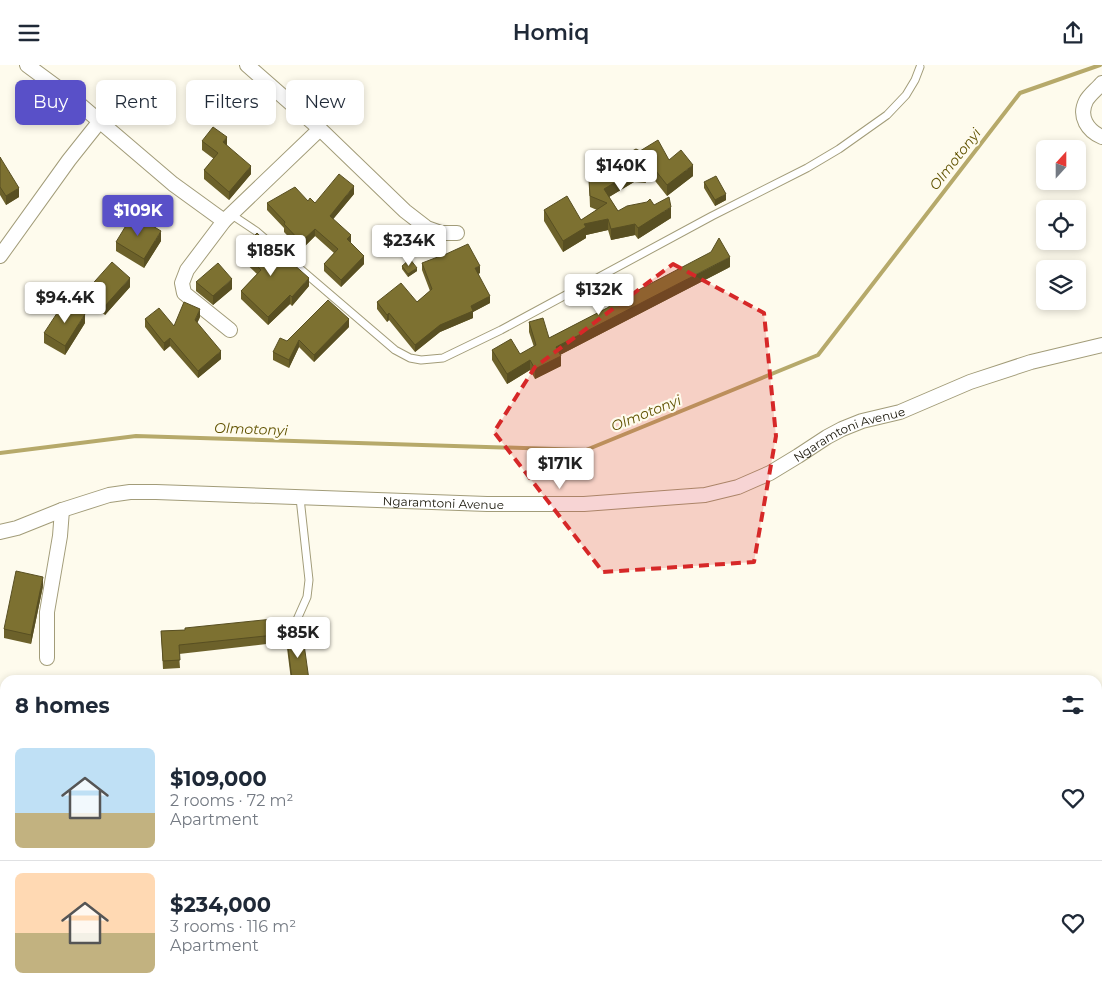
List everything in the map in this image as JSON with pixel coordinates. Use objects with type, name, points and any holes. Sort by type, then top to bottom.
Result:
[{"type":"street","points":[[27,65],[96,118]]},
{"type":"street","points":[[247,65],[320,129],[404,211],[427,228],[441,233],[457,233]]},
{"type":"street","points":[[1102,83],[1086,100],[1082,111],[1086,123],[1095,134],[1102,137]]},
{"type":"street","points":[[0,256],[69,160],[97,125]]},
{"type":"street","points":[[105,125],[173,184],[228,218]]},
{"type":"street","points":[[230,331],[184,293],[182,283],[187,270],[228,218],[320,129]]},
{"type":"street","name":"Ngaramtoni Avenue","points":[[0,532],[109,495],[130,492],[487,504],[584,505],[705,495],[738,487],[770,473],[827,437],[855,423],[900,412],[970,382],[1031,362],[1102,345]]},
{"type":"street","points":[[47,658],[47,612],[60,536],[62,510]]},
{"type":"lane","points":[[228,218],[256,231],[395,350],[410,358],[421,360],[443,358],[501,330],[712,216],[808,168],[887,115],[906,95],[920,67]]},
{"type":"lane","points":[[291,633],[307,597],[309,580],[300,498]]},
{"type":"highlighted area","points":[[673,264],[764,313],[776,436],[754,562],[603,572],[494,432],[535,367]]},
{"type":"building","points":[[213,127],[227,137],[223,142],[251,166],[229,192],[204,170],[218,153],[202,141]]},
{"type":"building","points":[[658,140],[669,160],[681,150],[693,165],[667,185],[652,166],[645,171],[634,171],[604,189],[618,211],[627,206],[647,202],[650,199],[654,205],[669,197],[671,207],[638,228],[635,224],[611,229],[608,219],[584,224],[586,227],[563,241],[544,210],[567,196],[581,220],[607,203],[590,196],[589,181],[597,179],[598,169],[636,149],[640,151]]},
{"type":"building","points":[[0,157],[19,188],[6,196],[0,187]]},
{"type":"building","points":[[339,174],[354,186],[330,216],[351,235],[347,239],[364,256],[341,280],[324,264],[338,249],[315,229],[301,242],[267,203],[295,187],[308,201],[310,198],[315,203]]},
{"type":"building","points":[[716,176],[726,194],[715,200],[704,182]]},
{"type":"building","points":[[133,214],[161,231],[144,259],[116,242]]},
{"type":"building","points":[[257,233],[290,265],[292,263],[309,278],[292,297],[290,295],[268,317],[241,291],[261,270],[241,250]]},
{"type":"building","points":[[719,238],[730,257],[556,347],[561,356],[535,369],[530,360],[507,374],[492,350],[511,339],[520,354],[536,345],[529,322],[543,318],[549,338],[609,307],[611,299],[622,293],[627,296],[711,252]]},
{"type":"building","points":[[468,244],[480,266],[475,268],[490,296],[471,306],[473,311],[440,325],[415,345],[389,313],[387,315],[377,302],[401,283],[417,302],[432,289],[422,263]]},
{"type":"building","points":[[410,259],[417,268],[408,274],[402,266]]},
{"type":"building","points":[[112,262],[130,278],[105,306],[87,290]]},
{"type":"building","points":[[218,263],[232,279],[213,296],[196,282]]},
{"type":"building","points":[[328,300],[349,319],[314,355],[299,340],[289,360],[273,352],[280,338],[287,341]]},
{"type":"building","points":[[65,301],[85,314],[65,346],[44,333]]},
{"type":"building","points":[[184,302],[200,309],[195,320],[221,351],[198,371],[170,338],[164,343],[145,319],[159,308],[174,326]]},
{"type":"building","points":[[16,571],[43,577],[31,635],[4,629]]},
{"type":"building","points":[[273,619],[275,635],[179,645],[180,660],[163,661],[161,631],[185,630],[185,628]]},
{"type":"building","points":[[303,637],[308,675],[291,675],[287,639]]},
{"type":"waterway","name":"Olmotonyi","points":[[0,453],[136,436],[586,450],[818,355],[1020,93],[1100,65]]}]
